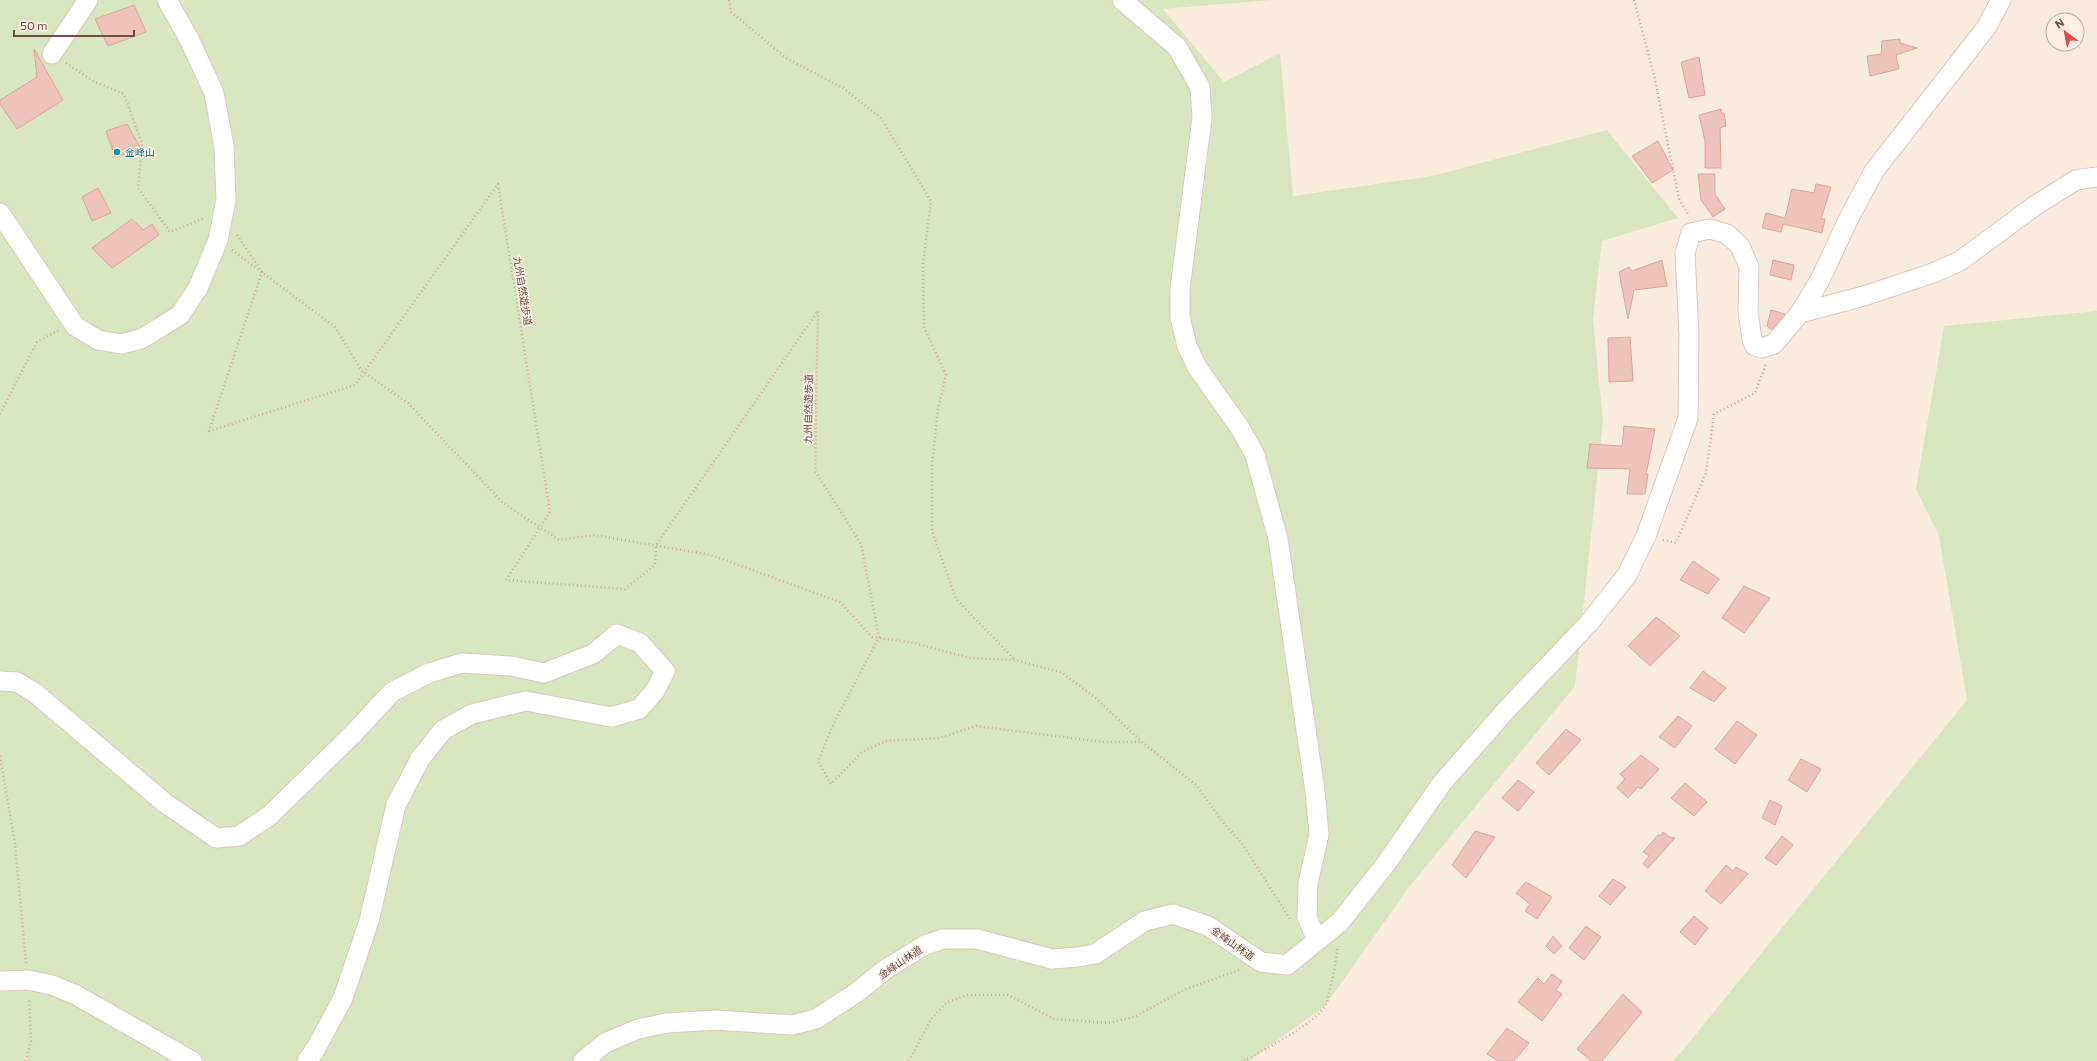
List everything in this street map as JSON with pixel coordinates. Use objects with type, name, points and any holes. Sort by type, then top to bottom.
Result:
[{"type":"street","points":[[52,54],[88,0]]},
{"type":"street","points":[[0,213],[75,326],[98,340],[121,344],[142,339],[180,315],[198,288],[218,240],[225,215],[226,200],[224,147],[214,93],[189,39],[167,0]]},
{"type":"street","points":[[1122,0],[1177,47],[1200,88],[1202,118],[1180,289],[1180,317],[1187,346],[1197,367],[1240,428],[1255,454],[1278,539],[1315,791],[1319,835],[1308,883],[1307,918],[1317,940]]},
{"type":"street","points":[[1261,962],[1287,965],[1340,922],[1385,865],[1442,783],[1508,708],[1594,617],[1627,575],[1646,536],[1688,418],[1689,335],[1685,253],[1691,233],[1710,229],[1728,234],[1740,246],[1749,267],[1748,311],[1752,340],[1755,346],[1762,348],[1774,344],[1800,313],[1820,280],[1848,220],[1874,171],[1986,28],[2000,1]]},
{"type":"street","points":[[1800,313],[1864,296],[1933,273],[1960,261],[2036,205],[2076,180],[2097,177]]},
{"type":"street","points":[[0,681],[17,682],[35,694],[165,803],[216,838],[239,836],[269,816],[352,735],[392,692],[429,673],[462,663],[511,666],[544,673],[593,654],[618,634],[640,643],[665,671],[655,691],[640,710],[611,717],[526,701],[472,714],[443,730],[420,759],[396,805],[369,921],[343,998],[316,1048],[307,1061]]},
{"type":"street","name":"金峰山林道","points":[[583,1061],[605,1043],[638,1029],[667,1023],[716,1020],[792,1025],[816,1019],[856,993],[886,970],[912,953],[925,945],[943,939],[976,940],[1052,959],[1095,954],[1145,921],[1173,914],[1208,926],[1261,962]]},
{"type":"street","points":[[0,981],[28,980],[52,985],[76,995],[192,1061]]},
{"type":"path","points":[[730,0],[731,12],[786,58],[843,88],[881,118],[931,201],[923,263],[924,327],[946,376],[938,409],[932,464],[932,531],[956,600],[1015,660]]},
{"type":"path","points":[[1634,0],[1654,75],[1679,199],[1694,226],[1691,233]]},
{"type":"path","points":[[52,54],[94,81],[124,94],[142,144],[138,188],[170,232],[225,215],[262,272]]},
{"type":"path","name":"九州自然遊歩道","points":[[262,272],[209,431],[356,385],[498,184],[550,512],[506,580],[625,589],[655,565],[656,545],[818,311],[815,471],[861,544],[879,637],[834,723],[818,761],[831,784],[862,752],[886,741],[939,738],[976,726],[1102,742],[1142,742]]},
{"type":"path","points":[[218,240],[335,327],[364,373],[408,403],[503,503],[559,540],[594,535],[711,555],[840,602],[872,637],[914,643],[969,658],[1015,660],[1061,672],[1097,698],[1142,742],[1197,786],[1222,821],[1240,842],[1291,921]]},
{"type":"path","points":[[0,414],[37,342],[73,323]]},
{"type":"path","points":[[1646,536],[1676,543],[1706,473],[1714,414],[1755,393],[1774,344]]},
{"type":"path","points":[[0,756],[15,844],[28,980],[31,1041],[26,1061]]},
{"type":"path","points":[[1244,1061],[1289,1036],[1309,1022],[1326,1006],[1337,955],[1340,922]]},
{"type":"path","points":[[909,1061],[931,1019],[947,1002],[968,995],[1008,995],[1054,1019],[1108,1022],[1134,1017],[1186,989],[1261,962]]},
{"type":"green space","points":[[0,0],[1273,0],[1163,9],[1224,82],[1280,53],[1293,196],[1432,176],[1607,130],[1678,218],[1602,241],[1593,319],[1603,422],[1575,686],[1409,887],[1325,1006],[1249,1061],[0,1061]]},
{"type":"green space","points":[[2097,311],[2097,1061],[1674,1061],[1967,700],[1939,536],[1916,489],[1944,326]]},
{"type":"building","points":[[134,5],[146,32],[108,46],[95,19]]},
{"type":"building","points":[[1900,39],[1900,43],[1917,48],[1896,55],[1899,69],[1870,76],[1867,56],[1881,54],[1882,41]]},
{"type":"building","points":[[34,49],[63,100],[17,129],[0,104],[0,100],[37,77]]},
{"type":"building","points":[[1699,57],[1705,95],[1689,98],[1681,62]]},
{"type":"building","points":[[1721,109],[1721,113],[1724,113],[1726,126],[1720,128],[1721,168],[1705,168],[1705,141],[1699,115]]},
{"type":"building","points":[[127,124],[141,149],[115,157],[106,131]]},
{"type":"building","points":[[1658,141],[1673,170],[1652,183],[1632,156]]},
{"type":"building","points":[[1698,174],[1715,174],[1715,194],[1725,209],[1713,217],[1701,200]]},
{"type":"building","points":[[1816,184],[1831,187],[1821,219],[1825,219],[1822,233],[1783,224],[1781,232],[1762,228],[1766,213],[1785,218],[1792,189],[1814,193]]},
{"type":"building","points":[[98,188],[111,213],[92,221],[82,197]]},
{"type":"building","points":[[132,219],[143,230],[152,224],[159,235],[112,268],[92,248]]},
{"type":"building","points":[[1662,260],[1667,286],[1634,290],[1628,319],[1619,272],[1629,267],[1632,271]]},
{"type":"building","points":[[1773,260],[1794,265],[1791,280],[1770,275]]},
{"type":"building","points":[[1771,310],[1785,314],[1772,330],[1767,326]]},
{"type":"building","points":[[1630,337],[1633,381],[1609,382],[1608,338]]},
{"type":"building","points":[[1624,426],[1655,429],[1646,474],[1648,474],[1645,494],[1627,494],[1630,469],[1587,468],[1590,444],[1622,446]]},
{"type":"building","points":[[1693,561],[1719,579],[1708,594],[1680,580]]},
{"type":"building","points":[[1744,586],[1770,598],[1744,633],[1722,618]]},
{"type":"building","points":[[1656,617],[1680,636],[1650,666],[1628,646]]},
{"type":"building","points":[[1703,671],[1726,688],[1714,702],[1690,688]]},
{"type":"building","points":[[1678,716],[1692,726],[1675,748],[1659,737]]},
{"type":"building","points":[[1737,721],[1757,735],[1735,764],[1715,749]]},
{"type":"building","points":[[1566,729],[1581,740],[1549,775],[1536,763]]},
{"type":"building","points":[[1641,755],[1659,769],[1641,789],[1638,787],[1628,798],[1617,788],[1625,779],[1620,774]]},
{"type":"building","points":[[1801,759],[1821,769],[1807,792],[1788,780]]},
{"type":"building","points":[[1518,780],[1534,792],[1518,811],[1502,798]]},
{"type":"building","points":[[1685,783],[1707,802],[1694,816],[1671,798]]},
{"type":"building","points":[[1770,800],[1782,806],[1775,825],[1762,818]]},
{"type":"building","points":[[1475,831],[1495,837],[1466,878],[1452,865]]},
{"type":"building","points":[[1663,832],[1670,837],[1675,838],[1648,868],[1643,864],[1649,856],[1643,852],[1658,835],[1661,835]]},
{"type":"building","points":[[1782,836],[1793,845],[1776,865],[1765,858]]},
{"type":"building","points":[[1726,865],[1733,871],[1736,867],[1748,874],[1721,904],[1705,891]]},
{"type":"building","points":[[1613,879],[1626,887],[1610,905],[1599,896]]},
{"type":"building","points":[[1526,882],[1552,897],[1537,919],[1525,911],[1530,904],[1516,893]]},
{"type":"building","points":[[1694,916],[1708,928],[1695,945],[1680,932]]},
{"type":"building","points":[[1586,926],[1601,937],[1584,960],[1569,948]]},
{"type":"building","points":[[1553,936],[1562,946],[1554,954],[1546,946]]},
{"type":"building","points":[[1552,974],[1562,981],[1556,990],[1562,994],[1542,1021],[1518,1002],[1538,978],[1544,984]]},
{"type":"building","points":[[1623,994],[1642,1012],[1602,1061],[1591,1061],[1577,1049]]},
{"type":"building","points":[[1507,1028],[1529,1043],[1514,1061],[1498,1061],[1487,1054]]},
{"type":"place","name":"金峰山","points":[[117,152]]}]
